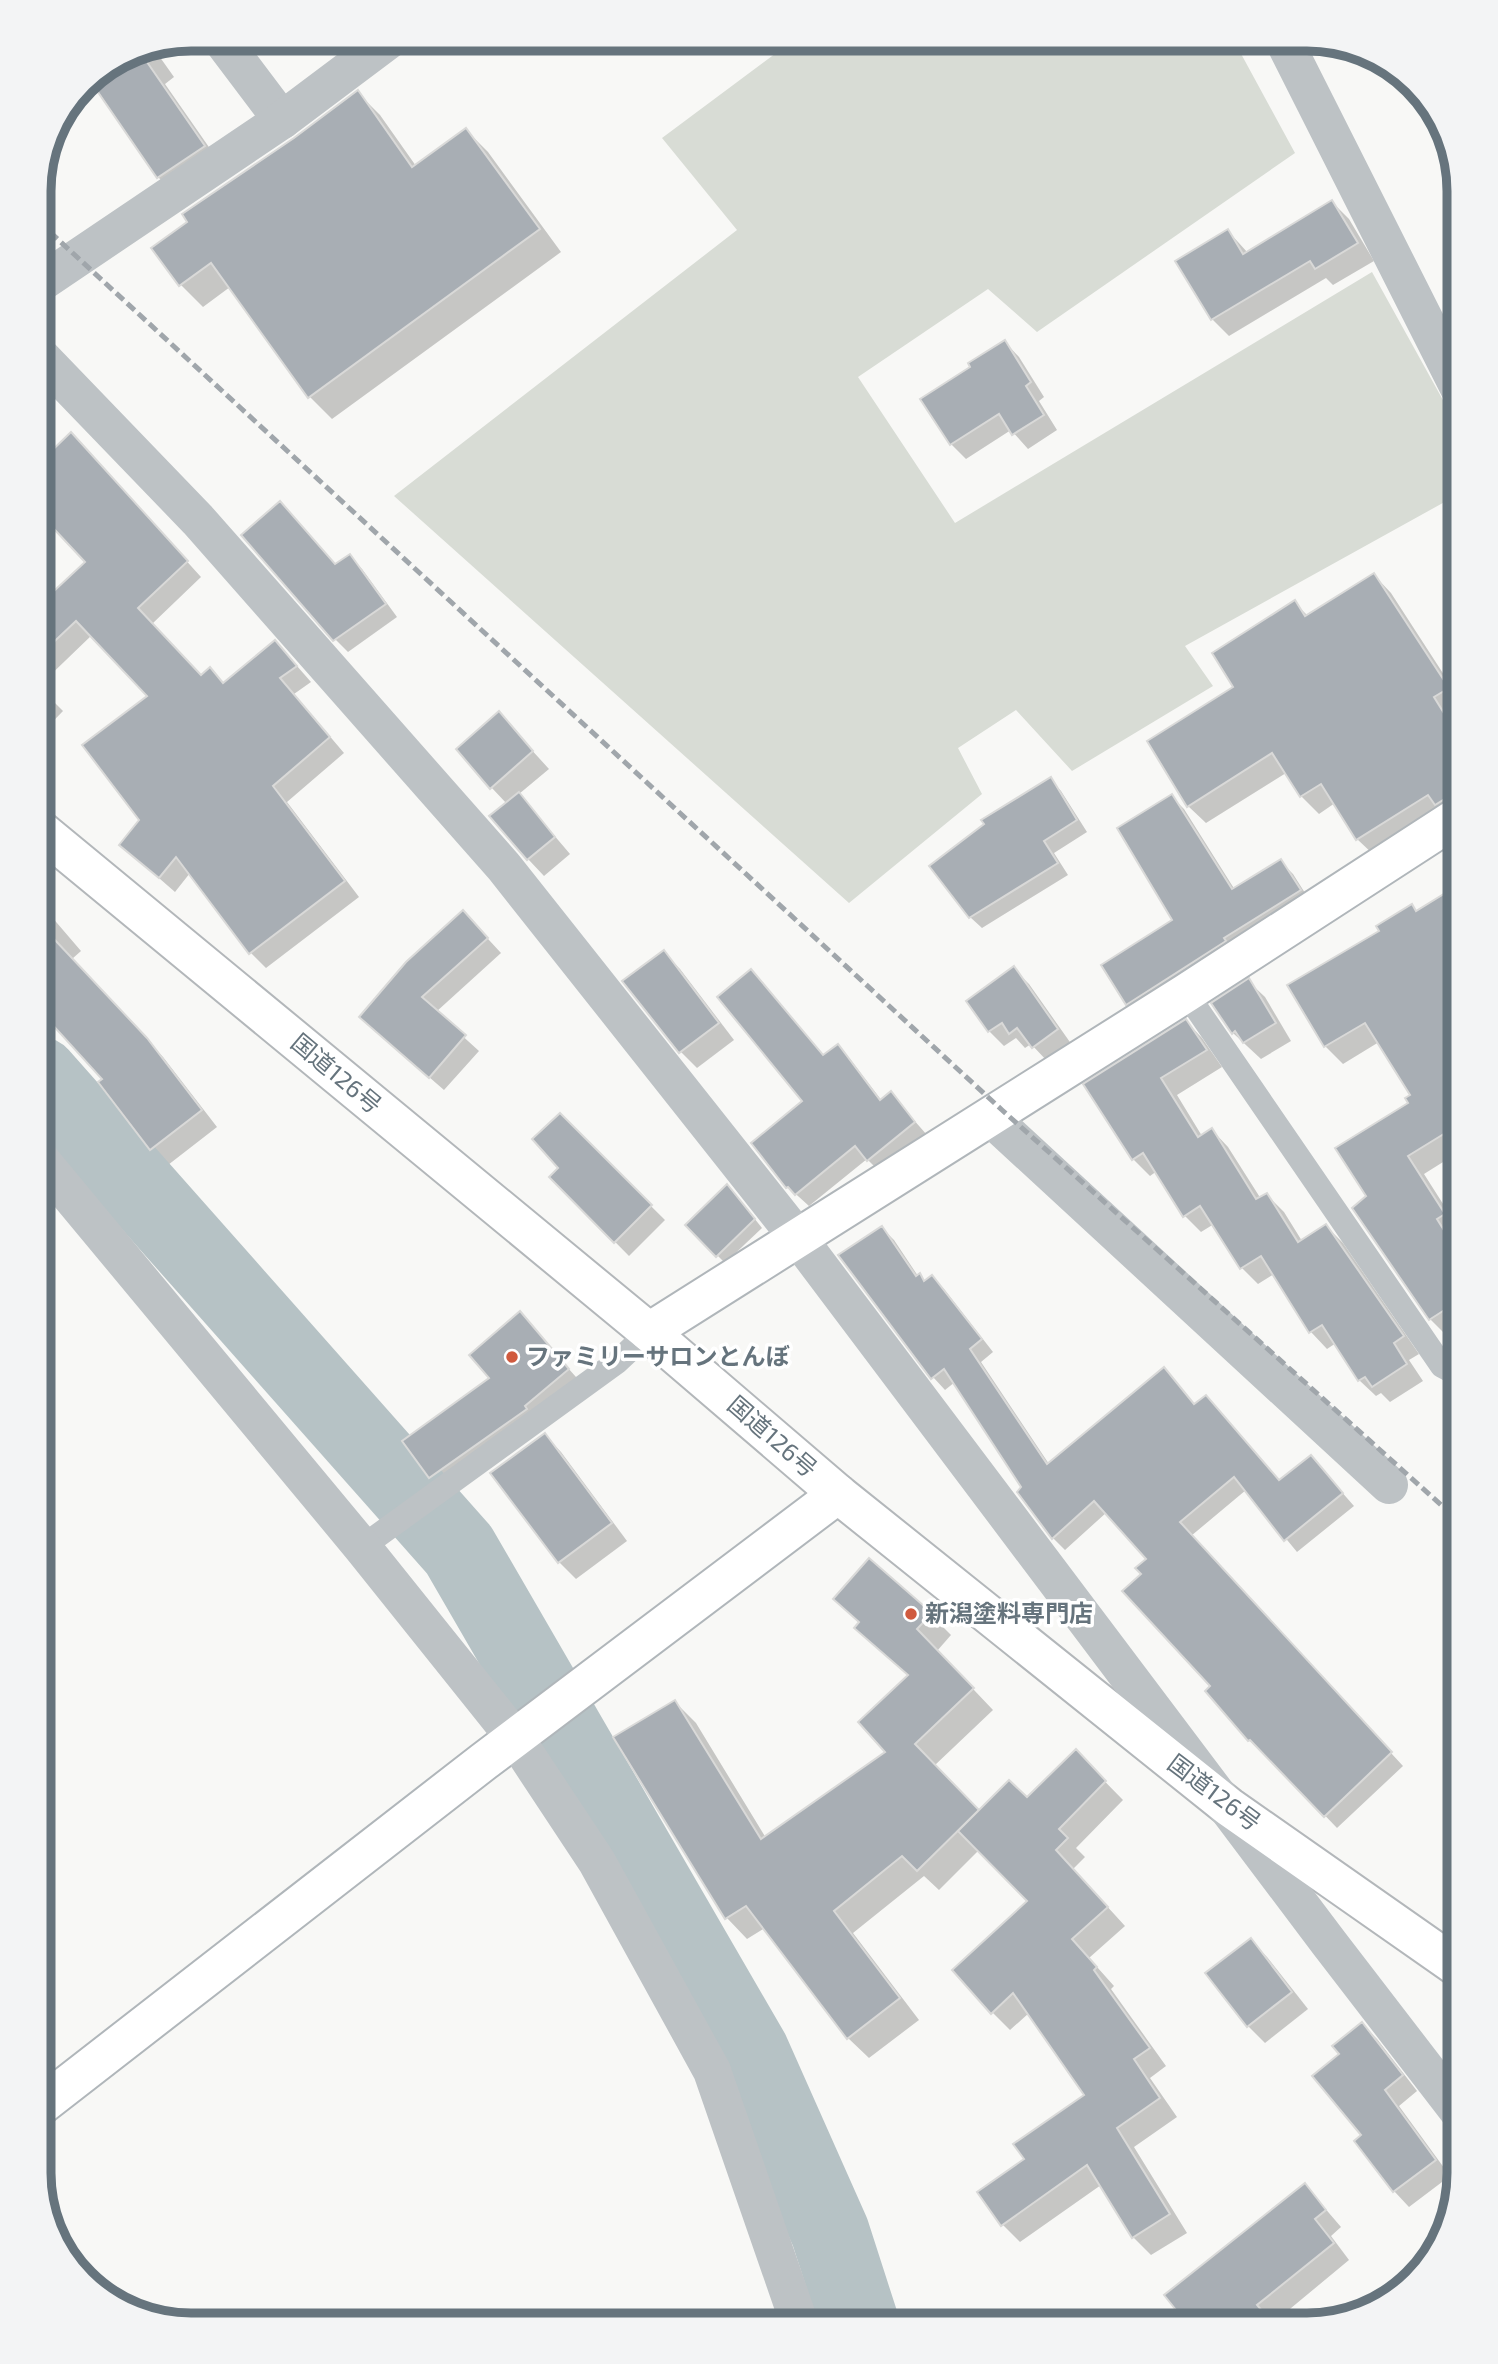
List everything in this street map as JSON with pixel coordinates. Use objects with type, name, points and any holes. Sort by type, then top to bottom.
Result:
[{"type":"main road","points":[[649,1332],[1186,993],[1447,824]]},
{"type":"main road","name":"国道126号","points":[[51,839],[649,1332],[838,1494],[1229,1807],[1447,1959]]},
{"type":"main road","points":[[51,2097],[515,1738],[838,1494]]},
{"type":"street","points":[[231,51],[282,120]]},
{"type":"street","points":[[51,276],[282,120],[373,51]]},
{"type":"street","points":[[1289,51],[1447,362]]},
{"type":"street","points":[[51,367],[198,520],[504,867],[798,1238],[1329,1943],[1447,2095]]},
{"type":"street","points":[[990,1117],[1389,1485]]},
{"type":"street","points":[[51,1172],[362,1547],[515,1738],[597,1862],[712,2071],[796,2313]]},
{"type":"lane","points":[[1186,993],[1442,1366],[1447,1368]]},
{"type":"lane","points":[[362,1547],[617,1362],[649,1332]]},
{"type":"shaded area","points":[[779,51],[1240,51],[1295,153],[1037,332],[988,289],[858,377],[955,523],[1372,272],[1447,407],[1447,501],[1185,646],[1213,686],[1072,771],[1016,710],[958,748],[982,794],[849,903],[394,496],[737,230],[662,138]]},
{"type":"building","points":[[145,59],[205,146],[157,178],[95,88],[121,69]]},
{"type":"building","points":[[358,90],[412,167],[466,128],[540,229],[308,398],[211,263],[179,286],[151,248],[187,222],[182,214],[294,138]]},
{"type":"building","points":[[1332,200],[1358,243],[1315,269],[1310,261],[1211,320],[1175,261],[1228,229],[1243,254]]},
{"type":"building","points":[[1005,340],[1031,382],[1026,386],[1044,415],[1012,435],[999,414],[950,445],[920,399],[970,367],[968,363]]},
{"type":"building","points":[[71,432],[188,561],[138,608],[201,675],[210,667],[223,683],[275,640],[297,666],[280,678],[330,737],[273,786],[345,881],[249,954],[176,857],[159,878],[119,845],[139,820],[82,745],[147,696],[76,621],[51,645],[51,594],[85,562],[51,526],[51,451]]},
{"type":"building","points":[[280,501],[335,564],[350,554],[386,604],[333,641],[241,535]]},
{"type":"building","points":[[1374,573],[1447,685],[1447,689],[1434,697],[1447,718],[1447,798],[1435,805],[1428,795],[1356,840],[1321,784],[1300,797],[1272,753],[1187,807],[1147,741],[1233,687],[1212,653],[1295,600],[1305,616]]},
{"type":"building","points":[[499,711],[533,751],[490,789],[456,749]]},
{"type":"building","points":[[1051,777],[1077,820],[1044,841],[1058,863],[969,918],[929,866],[984,824],[981,820]]},
{"type":"building","points":[[519,792],[555,837],[527,860],[489,816]]},
{"type":"building","points":[[1172,794],[1232,889],[1281,859],[1301,890],[1224,938],[1226,941],[1126,1005],[1101,965],[1172,920],[1117,828]]},
{"type":"building","points":[[1447,892],[1447,1132],[1408,1156],[1445,1214],[1437,1219],[1447,1235],[1447,1308],[1429,1320],[1352,1208],[1366,1196],[1335,1148],[1408,1103],[1405,1098],[1410,1095],[1365,1023],[1324,1047],[1287,985],[1379,931],[1376,926],[1412,904],[1416,911]]},
{"type":"building","points":[[463,910],[488,938],[422,997],[466,1035],[429,1078],[359,1017],[406,962]]},
{"type":"building","points":[[51,936],[147,1038],[202,1110],[150,1150],[98,1082],[102,1079],[51,1023]]},
{"type":"building","points":[[664,950],[719,1023],[679,1053],[622,981]]},
{"type":"building","points":[[1014,966],[1058,1029],[1032,1048],[1017,1028],[1009,1034],[1002,1023],[988,1032],[966,1001]]},
{"type":"building","points":[[751,969],[823,1055],[838,1044],[880,1100],[891,1091],[915,1122],[867,1161],[855,1146],[795,1195],[786,1188],[751,1143],[802,1101],[717,997]]},
{"type":"building","points":[[1249,978],[1276,1023],[1243,1043],[1235,1031],[1232,1034],[1211,1003]]},
{"type":"building","points":[[1186,1019],[1207,1050],[1161,1078],[1198,1137],[1212,1128],[1256,1199],[1267,1193],[1298,1242],[1326,1224],[1404,1336],[1394,1343],[1407,1364],[1372,1387],[1365,1377],[1358,1381],[1322,1325],[1309,1333],[1261,1256],[1240,1269],[1200,1206],[1183,1217],[1143,1153],[1132,1160],[1083,1084]]},
{"type":"building","points":[[560,1113],[652,1205],[614,1243],[549,1177],[558,1168],[532,1139]]},
{"type":"building","points":[[727,1184],[755,1219],[716,1257],[685,1225]]},
{"type":"building","points":[[882,1226],[916,1276],[920,1273],[924,1281],[932,1275],[982,1339],[970,1349],[1047,1464],[1164,1367],[1194,1404],[1206,1395],[1279,1480],[1311,1455],[1343,1493],[1284,1541],[1234,1477],[1180,1522],[1392,1752],[1324,1817],[1250,1740],[1248,1741],[1205,1691],[1210,1686],[1122,1591],[1141,1574],[1135,1568],[1146,1559],[1094,1501],[1052,1539],[1017,1492],[1021,1487],[944,1369],[931,1379],[838,1255]]},
{"type":"building","points":[[520,1311],[569,1369],[525,1406],[527,1409],[429,1478],[402,1441],[489,1378],[469,1355]]},
{"type":"building","points":[[545,1433],[612,1523],[558,1563],[490,1473]]},
{"type":"building","points":[[869,1558],[932,1613],[917,1629],[974,1688],[915,1744],[979,1810],[917,1871],[902,1856],[834,1911],[900,1998],[847,2039],[746,1906],[725,1919],[613,1737],[675,1700],[761,1839],[885,1752],[858,1722],[908,1675],[854,1628],[859,1622],[833,1599]]},
{"type":"building","points":[[1076,1749],[1106,1781],[1059,1829],[1068,1838],[1056,1850],[1108,1907],[1072,1939],[1097,1967],[1094,1970],[1150,2048],[1134,2059],[1160,2098],[1117,2128],[1170,2214],[1132,2238],[1087,2165],[1001,2226],[977,2192],[1024,2159],[1013,2144],[1084,2095],[1013,1993],[991,2014],[952,1970],[1027,1901],[958,1831],[1009,1780],[1027,1797]]},
{"type":"building","points":[[1251,1938],[1292,1992],[1247,2027],[1205,1973]]},
{"type":"building","points":[[1362,2022],[1403,2075],[1385,2090],[1436,2160],[1393,2192],[1354,2141],[1361,2135],[1312,2076],[1339,2054],[1332,2046]]},
{"type":"building","points":[[1305,2183],[1326,2210],[1315,2219],[1334,2243],[1257,2305],[1264,2313],[1178,2313],[1164,2295]]},
{"type":"waterway","points":[[51,1090],[459,1550],[750,2052],[830,2232],[856,2313]]},
{"type":"railway","points":[[51,233],[1002,1110],[1447,1510]]},
{"type":"place","name":"ファミリーサロンとんぼ","points":[[512,1357]]},
{"type":"place","name":"新潟塗料専門店","points":[[911,1614]]}]
